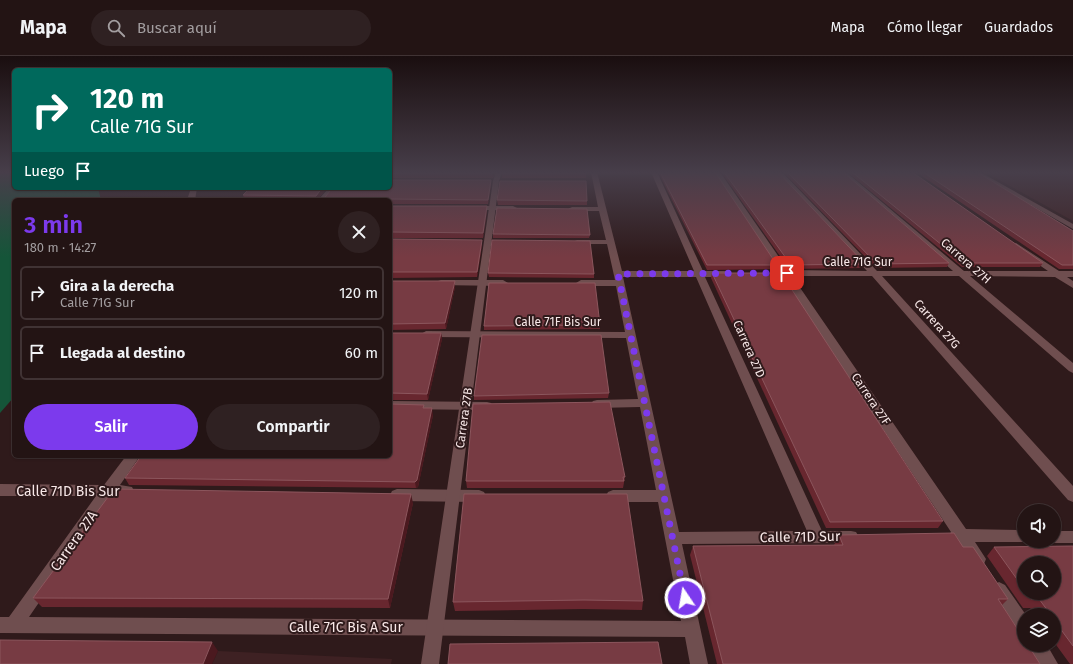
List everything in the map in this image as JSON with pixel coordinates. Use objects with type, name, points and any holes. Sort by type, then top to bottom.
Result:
[{"type":"street","name":"Carrera 27B","points":[[430,664],[493,200]]},
{"type":"street","points":[[601,200],[604,209],[699,664]]},
{"type":"street","name":"Carrera 27D","points":[[667,200],[818,538]]},
{"type":"street","name":"Carrera 27F","points":[[737,200],[787,273],[984,568]]},
{"type":"street","name":"Carrera 27G","points":[[806,200],[875,274],[1073,496]]},
{"type":"street","name":"Carrera 27H","points":[[877,200],[1073,369]]},
{"type":"street","points":[[1025,200],[1073,228]]},
{"type":"street","points":[[461,208],[524,208]]},
{"type":"street","points":[[564,209],[604,209]]},
{"type":"street","points":[[1007,238],[1073,285]]},
{"type":"street","points":[[572,242],[610,242]]},
{"type":"street","name":"Calle 71G Sur","points":[[771,273],[1073,274]]},
{"type":"street","points":[[573,283],[701,274],[732,274]]},
{"type":"street","points":[[428,282],[513,283]]},
{"type":"street","name":"Calle 71F Bis Sur","points":[[413,334],[630,334]]},
{"type":"street","points":[[583,404],[645,403]]},
{"type":"street","points":[[392,405],[497,406]]},
{"type":"street","name":"Carrera 27A","points":[[7,625],[109,491],[132,458]]},
{"type":"street","name":"Calle 71D Bis Sur","points":[[0,490],[140,491]]},
{"type":"street","points":[[383,495],[492,496]]},
{"type":"street","points":[[601,496],[663,496]]},
{"type":"street","points":[[946,535],[1017,536]]},
{"type":"street","name":"Calle 71D Sur","points":[[672,538],[866,537]]},
{"type":"street","points":[[1061,537],[1073,537]]},
{"type":"street","points":[[993,581],[1017,617]]},
{"type":"street","name":"Calle 71C Bis A Sur","points":[[7,625],[692,629]]},
{"type":"street","points":[[1041,652],[1049,664]]},
{"type":"shaded area","points":[[1036,200],[1073,200],[1073,221]]},
{"type":"shaded area","points":[[218,651],[392,659],[391,664],[212,664]]},
{"type":"green space","points":[[0,200],[12,200],[12,399],[0,413]]},
{"type":"building","points":[[531,200],[587,200],[587,201]]},
{"type":"building","points":[[674,200],[734,200],[777,265],[707,265]]},
{"type":"building","points":[[744,200],[805,200],[865,264],[791,265]]},
{"type":"building","points":[[815,200],[876,200],[949,263],[877,264]]},
{"type":"building","points":[[887,200],[953,200],[1043,263],[964,263]]},
{"type":"building","points":[[965,200],[1023,200],[1073,231],[1073,265],[1062,265]]},
{"type":"building","points":[[392,206],[487,206],[483,233],[392,232]]},
{"type":"building","points":[[497,208],[587,209],[590,235],[493,234]]},
{"type":"building","points":[[392,239],[482,240],[477,272],[392,272]]},
{"type":"building","points":[[492,240],[590,241],[594,274],[488,273]]},
{"type":"building","points":[[712,273],[781,273],[943,521],[830,522]]},
{"type":"building","points":[[392,281],[455,281],[445,323],[392,324]]},
{"type":"building","points":[[489,283],[595,283],[600,325],[484,326]]},
{"type":"building","points":[[392,333],[441,333],[427,394],[392,393]]},
{"type":"building","points":[[482,335],[601,335],[609,393],[474,396]]},
{"type":"building","points":[[610,402],[625,477],[623,477],[624,481],[466,481],[473,404]]},
{"type":"building","points":[[392,404],[424,405],[423,408],[432,408],[417,480],[415,482],[125,478],[140,458],[392,458]]},
{"type":"building","points":[[114,489],[411,494],[388,599],[33,598]]},
{"type":"building","points":[[464,494],[627,494],[643,601],[584,600],[453,602]]},
{"type":"building","points":[[954,533],[963,547],[973,547],[1008,599],[998,599],[1017,628],[1017,652],[1032,652],[1040,664],[723,664],[693,546],[843,545],[839,535]]},
{"type":"building","points":[[1061,546],[1073,546],[1073,646],[1061,630],[1061,608],[1046,608],[1040,600],[1061,600],[1061,556],[1017,556],[1017,579],[994,547],[1061,548]]},
{"type":"building","points":[[0,640],[212,642],[203,664],[0,664]]},
{"type":"building","points":[[658,642],[662,664],[448,664],[450,644]]},
{"type":"route","points":[[685,598],[618,274],[787,273]]}]
